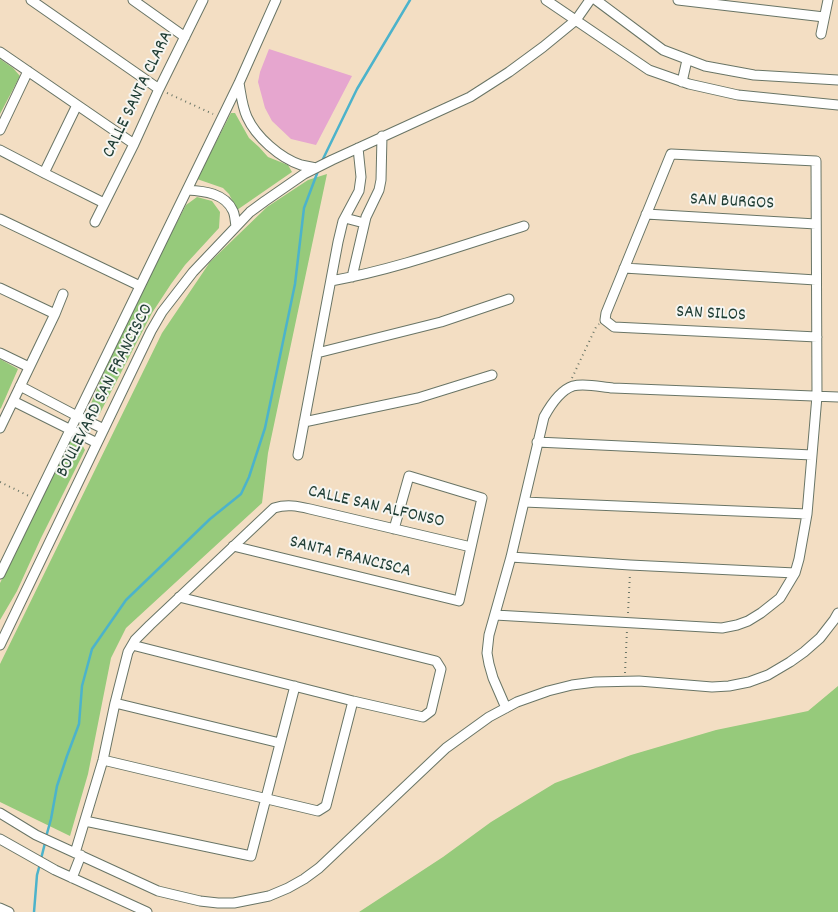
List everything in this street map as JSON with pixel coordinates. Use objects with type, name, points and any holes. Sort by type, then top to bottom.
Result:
[{"type":"street","points":[[31,0],[159,89]]},
{"type":"street","points":[[133,0],[185,37]]},
{"type":"street","name":"CALLE SANTA CLARA","points":[[96,222],[203,0]]},
{"type":"street","name":"BOULEVARD SAN FRANCISCO","points":[[0,574],[222,119],[276,0]]},
{"type":"street","points":[[546,0],[649,70],[682,82],[738,95],[838,105]]},
{"type":"street","name":"BOULEVARD SAN FRANCISCO","points":[[1,639],[151,331],[162,312],[193,272],[236,226],[258,206],[304,174],[382,136],[470,97],[543,47],[576,20],[590,0]]},
{"type":"street","points":[[596,0],[663,50],[705,66],[754,75],[838,80]]},
{"type":"street","points":[[678,0],[824,17]]},
{"type":"street","points":[[821,34],[828,0]]},
{"type":"street","points":[[0,52],[134,144]]},
{"type":"street","points":[[682,82],[687,60]]},
{"type":"street","points":[[0,130],[28,71]]},
{"type":"street","points":[[239,83],[247,117],[258,134],[284,156],[300,164],[316,168]]},
{"type":"street","points":[[44,173],[77,105]]},
{"type":"street","points":[[352,277],[364,223],[379,190],[382,136]]},
{"type":"street","points":[[298,455],[338,242],[345,218],[359,191],[361,177],[358,148]]},
{"type":"street","points":[[0,150],[104,203]]},
{"type":"street","points":[[495,615],[722,628],[748,621],[780,598],[795,573],[807,514],[817,396],[816,162],[671,154],[606,313],[605,320]]},
{"type":"street","points":[[187,190],[210,192],[227,202],[233,211],[236,226]]},
{"type":"street","name":"SAN BURGOS","points":[[646,214],[816,224]]},
{"type":"street","points":[[345,218],[364,223]]},
{"type":"street","points":[[0,219],[140,286]]},
{"type":"street","points":[[331,281],[403,265],[524,226]]},
{"type":"street","points":[[624,268],[816,280]]},
{"type":"street","points":[[0,288],[55,314]]},
{"type":"street","points":[[1,422],[13,401],[63,294]]},
{"type":"street","points":[[317,353],[441,322],[509,299]]},
{"type":"street","name":"SAN SILOS","points":[[605,320],[614,327],[817,337]]},
{"type":"street","points":[[0,353],[29,367]]},
{"type":"street","points":[[304,422],[418,398],[492,375]]},
{"type":"street","points":[[506,708],[488,664],[489,635],[524,502],[537,442],[544,417],[552,403],[573,386],[585,385],[613,388],[838,397]]},
{"type":"street","points":[[20,386],[104,429]]},
{"type":"street","points":[[13,401],[97,443]]},
{"type":"street","points":[[537,442],[812,456]]},
{"type":"street","points":[[394,529],[409,476],[482,498],[471,547]]},
{"type":"street","points":[[524,502],[807,514]]},
{"type":"street","name":"CALLE SAN ALFONSO","points":[[233,546],[274,508],[290,505],[471,547]]},
{"type":"street","points":[[72,878],[104,760],[115,703],[128,652],[135,640],[150,624],[233,546]]},
{"type":"street","name":"SANTA FRANCISCA","points":[[233,546],[459,602],[471,547]]},
{"type":"street","points":[[510,557],[795,573]]},
{"type":"street","points":[[132,645],[423,717],[431,711],[441,669],[436,661],[179,597]]},
{"type":"street","points":[[0,814],[36,834],[158,891],[200,901],[218,903],[269,896],[288,888],[319,868],[446,748],[489,717],[517,702],[548,691],[595,682],[639,681],[712,687],[749,682],[776,670],[804,652],[820,638],[838,613]]},
{"type":"street","points":[[86,821],[251,856],[295,686]]},
{"type":"street","points":[[104,760],[318,812],[326,806],[353,701]]},
{"type":"street","points":[[115,703],[280,743]]},
{"type":"street","points":[[0,840],[55,870],[147,912]]},
{"type":"street","points":[[0,908],[9,912]]},
{"type":"path","points":[[159,89],[222,119]]},
{"type":"path","points":[[566,391],[596,327],[605,320]]},
{"type":"path","points":[[0,482],[36,499]]},
{"type":"green space","points":[[0,59],[13,68],[20,76],[0,114]]},
{"type":"green space","points":[[231,113],[235,113],[249,138],[268,157],[288,165],[292,172],[237,210],[229,194],[223,188],[197,179]]},
{"type":"green space","points":[[327,174],[268,453],[262,503],[126,628],[111,658],[88,774],[70,836],[0,802],[0,664],[162,333],[210,262],[267,207],[308,180]]},
{"type":"green space","points":[[197,197],[212,201],[220,212],[219,228],[185,265],[171,284],[152,313],[99,415],[91,419],[88,411],[134,306],[186,205]]},
{"type":"green space","points":[[0,359],[18,369],[0,409]]},
{"type":"green space","points":[[70,441],[80,441],[85,450],[17,591],[0,620],[0,583]]},
{"type":"green space","points":[[838,686],[838,912],[359,912],[443,857],[491,822],[555,783],[631,755],[716,730],[808,711]]},
{"type":"building","points":[[269,49],[352,76],[316,145],[291,139],[272,121],[265,108],[258,82]]},
{"type":"waterway","points":[[322,161],[357,89],[410,0]]},
{"type":"waterway","points":[[46,837],[57,786],[79,724],[82,686],[92,649],[126,600],[210,519],[241,494],[249,477],[265,428],[295,284],[304,208],[318,171]]},
{"type":"waterway","points":[[41,859],[45,843]]},
{"type":"waterway","points":[[34,912],[37,875],[40,864]]}]
